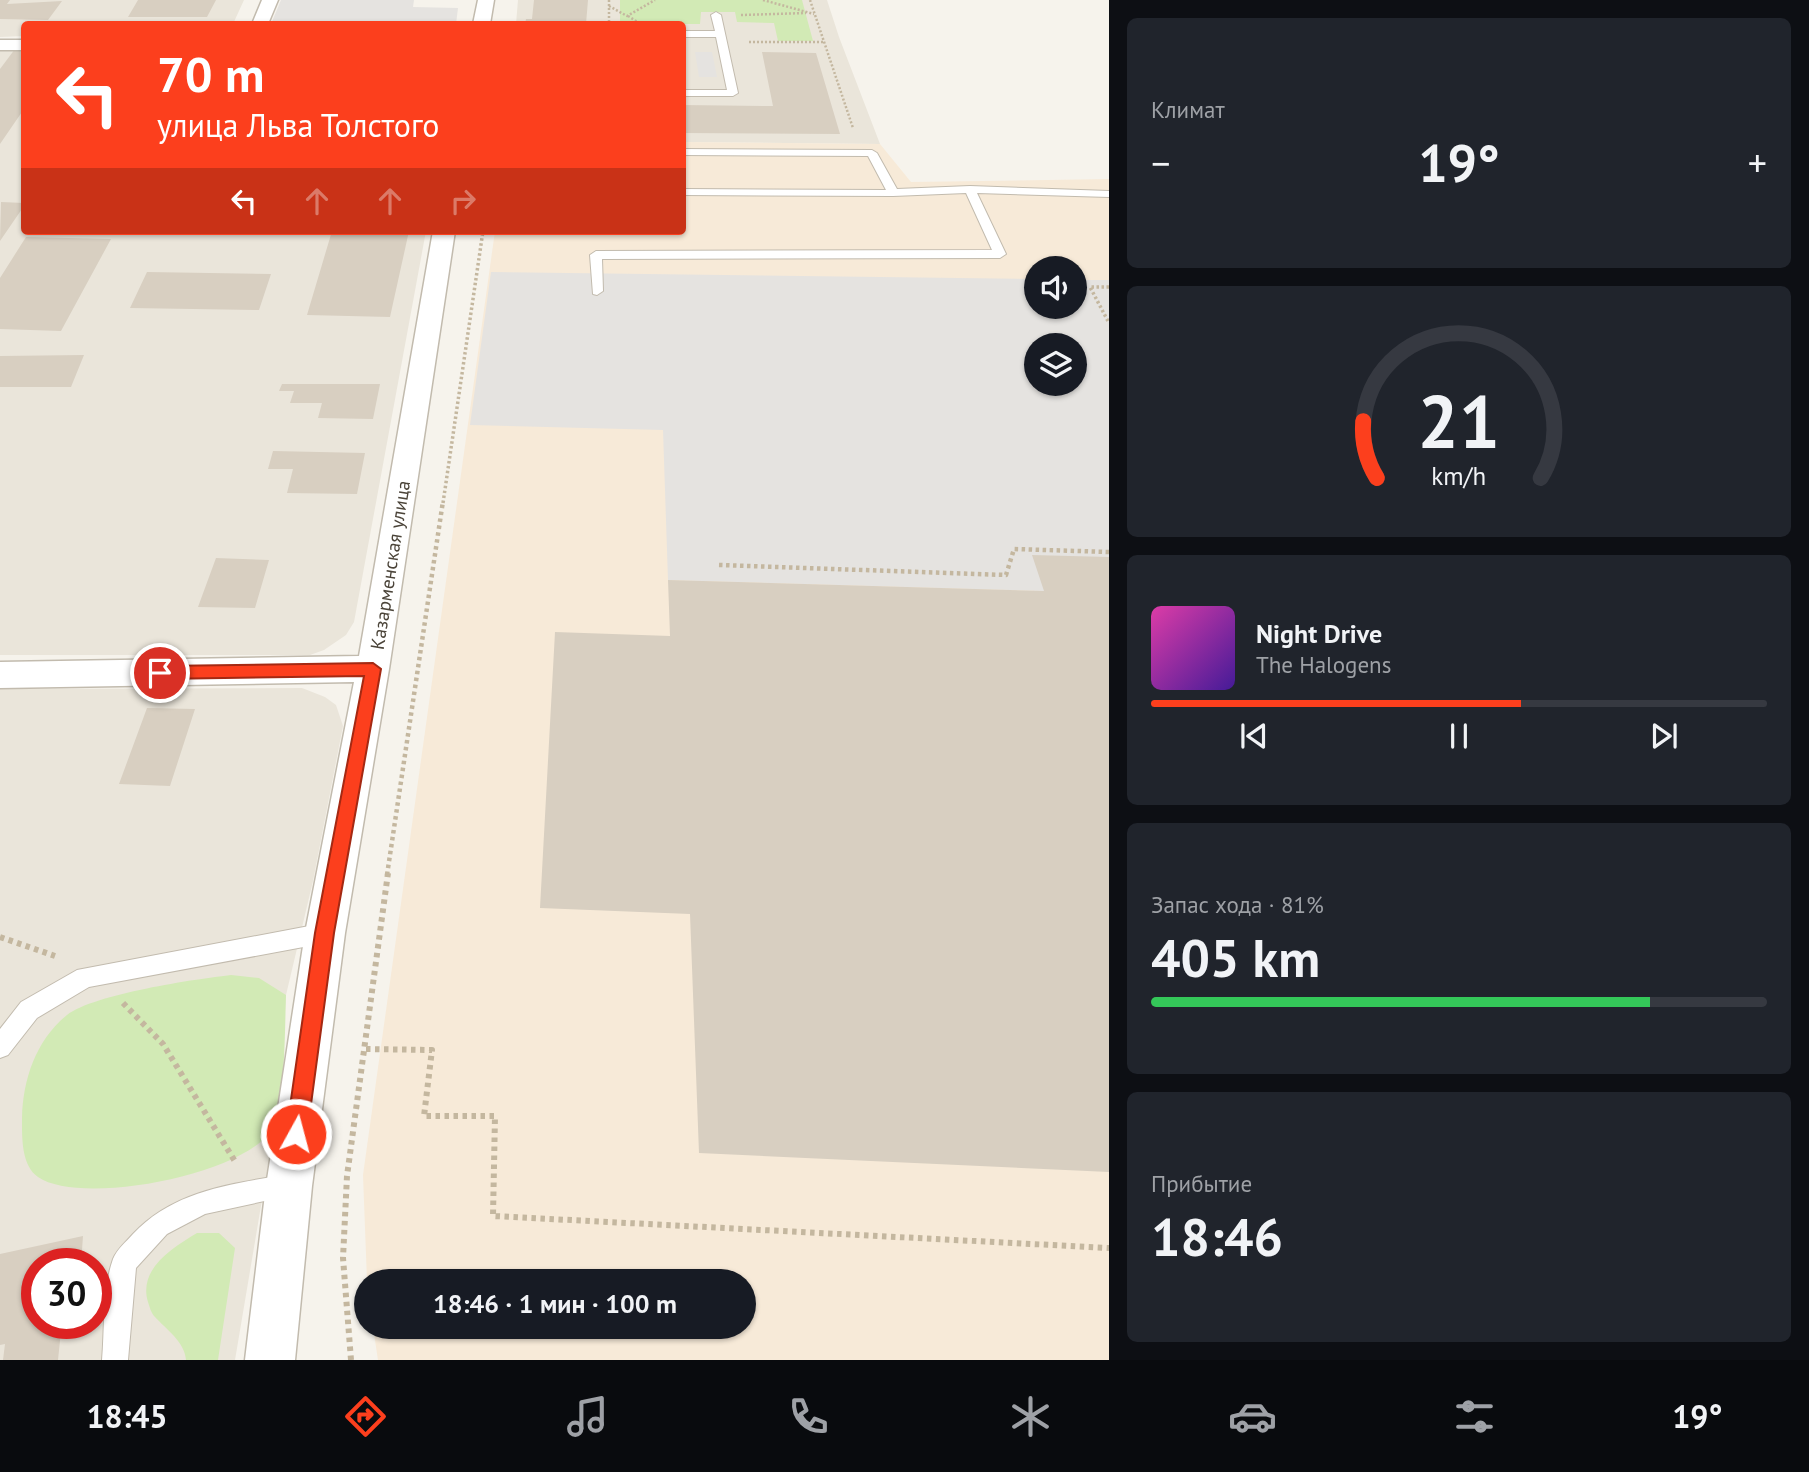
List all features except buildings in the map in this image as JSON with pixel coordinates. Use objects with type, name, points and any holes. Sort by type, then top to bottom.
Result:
[{"type":"street","points":[[261,21],[270,0]]},
{"type":"street","points":[[482,21],[486,0]]},
{"type":"street","points":[[0,45],[21,45]]},
{"type":"street","name":"Казарменская улица","points":[[271,1359],[289,1186],[325,933],[373,669],[443,235]]},
{"type":"street","points":[[0,675],[373,669]]},
{"type":"lane","points":[[686,93],[733,93],[716,15]]},
{"type":"lane","points":[[686,34],[721,38]]},
{"type":"lane","points":[[686,152],[872,153],[892,193]]},
{"type":"lane","points":[[597,291],[596,255],[1000,254],[970,189]]},
{"type":"lane","points":[[686,192],[892,193],[970,189],[1109,194]]},
{"type":"lane","points":[[0,1047],[29,1010],[85,977],[325,933]]},
{"type":"lane","points":[[115,1360],[121,1277],[125,1261],[158,1225],[202,1202],[289,1186]]},
{"type":"path","points":[[609,0],[609,21]]},
{"type":"path","points":[[627,16],[655,0]]},
{"type":"path","points":[[763,0],[806,13]]},
{"type":"path","points":[[810,0],[861,153]]},
{"type":"path","points":[[609,6],[636,21]]},
{"type":"path","points":[[716,15],[814,13]]},
{"type":"path","points":[[721,38],[825,42]]},
{"type":"path","points":[[351,1360],[343,1258],[347,1177],[366,1049],[383,904],[482,235]]},
{"type":"path","points":[[1109,287],[1090,287],[1109,323]]},
{"type":"path","points":[[719,565],[1006,575],[1014,549],[1109,552]]},
{"type":"path","points":[[0,937],[56,956],[116,996],[163,1044],[234,1157],[247,1193]]},
{"type":"path","points":[[366,1049],[432,1050],[424,1116],[495,1116],[493,1216],[1109,1248]]},
{"type":"shaded area","points":[[0,0],[244,0],[234,21],[21,21],[21,36],[0,37]]},
{"type":"shaded area","points":[[281,0],[414,0],[413,7],[458,8],[456,21],[272,21]]},
{"type":"shaded area","points":[[518,0],[827,0],[880,144],[686,142],[686,21],[516,21]]},
{"type":"shaded area","points":[[0,47],[21,47],[21,235],[425,235],[354,622],[346,635],[324,650],[310,655],[0,655]]},
{"type":"shaded area","points":[[695,52],[712,52],[717,77],[699,77]]},
{"type":"shaded area","points":[[686,142],[880,144],[911,182],[1109,179],[1109,1360],[378,1360],[375,1339],[756,1339],[756,1269],[367,1269],[363,1175],[494,235],[686,235]]},
{"type":"shaded area","points":[[491,272],[1024,279],[1024,319],[1087,319],[1087,280],[1109,280],[1109,557],[1044,591],[668,580],[663,430],[470,425]]},
{"type":"shaded area","points":[[302,688],[325,697],[336,705],[343,726],[313,881],[286,995],[280,1093],[235,1360],[0,1360],[0,689]]},
{"type":"green space","points":[[620,0],[802,0],[813,41],[778,41],[774,23],[737,22],[735,12],[701,12],[700,24],[686,24],[686,21],[620,21]]},
{"type":"green space","points":[[231,975],[259,978],[286,995],[284,1063],[278,1116],[274,1126],[259,1143],[233,1158],[201,1171],[126,1187],[60,1185],[32,1172],[25,1158],[23,1142],[25,1089],[39,1048],[56,1025],[80,1007],[99,1000]]},
{"type":"green space","points":[[197,1233],[219,1233],[235,1248],[218,1360],[186,1360],[179,1342],[151,1310],[146,1290],[148,1279],[159,1261],[177,1245]]},
{"type":"route","points":[[160,673],[373,669],[325,933],[296,1134]]}]
